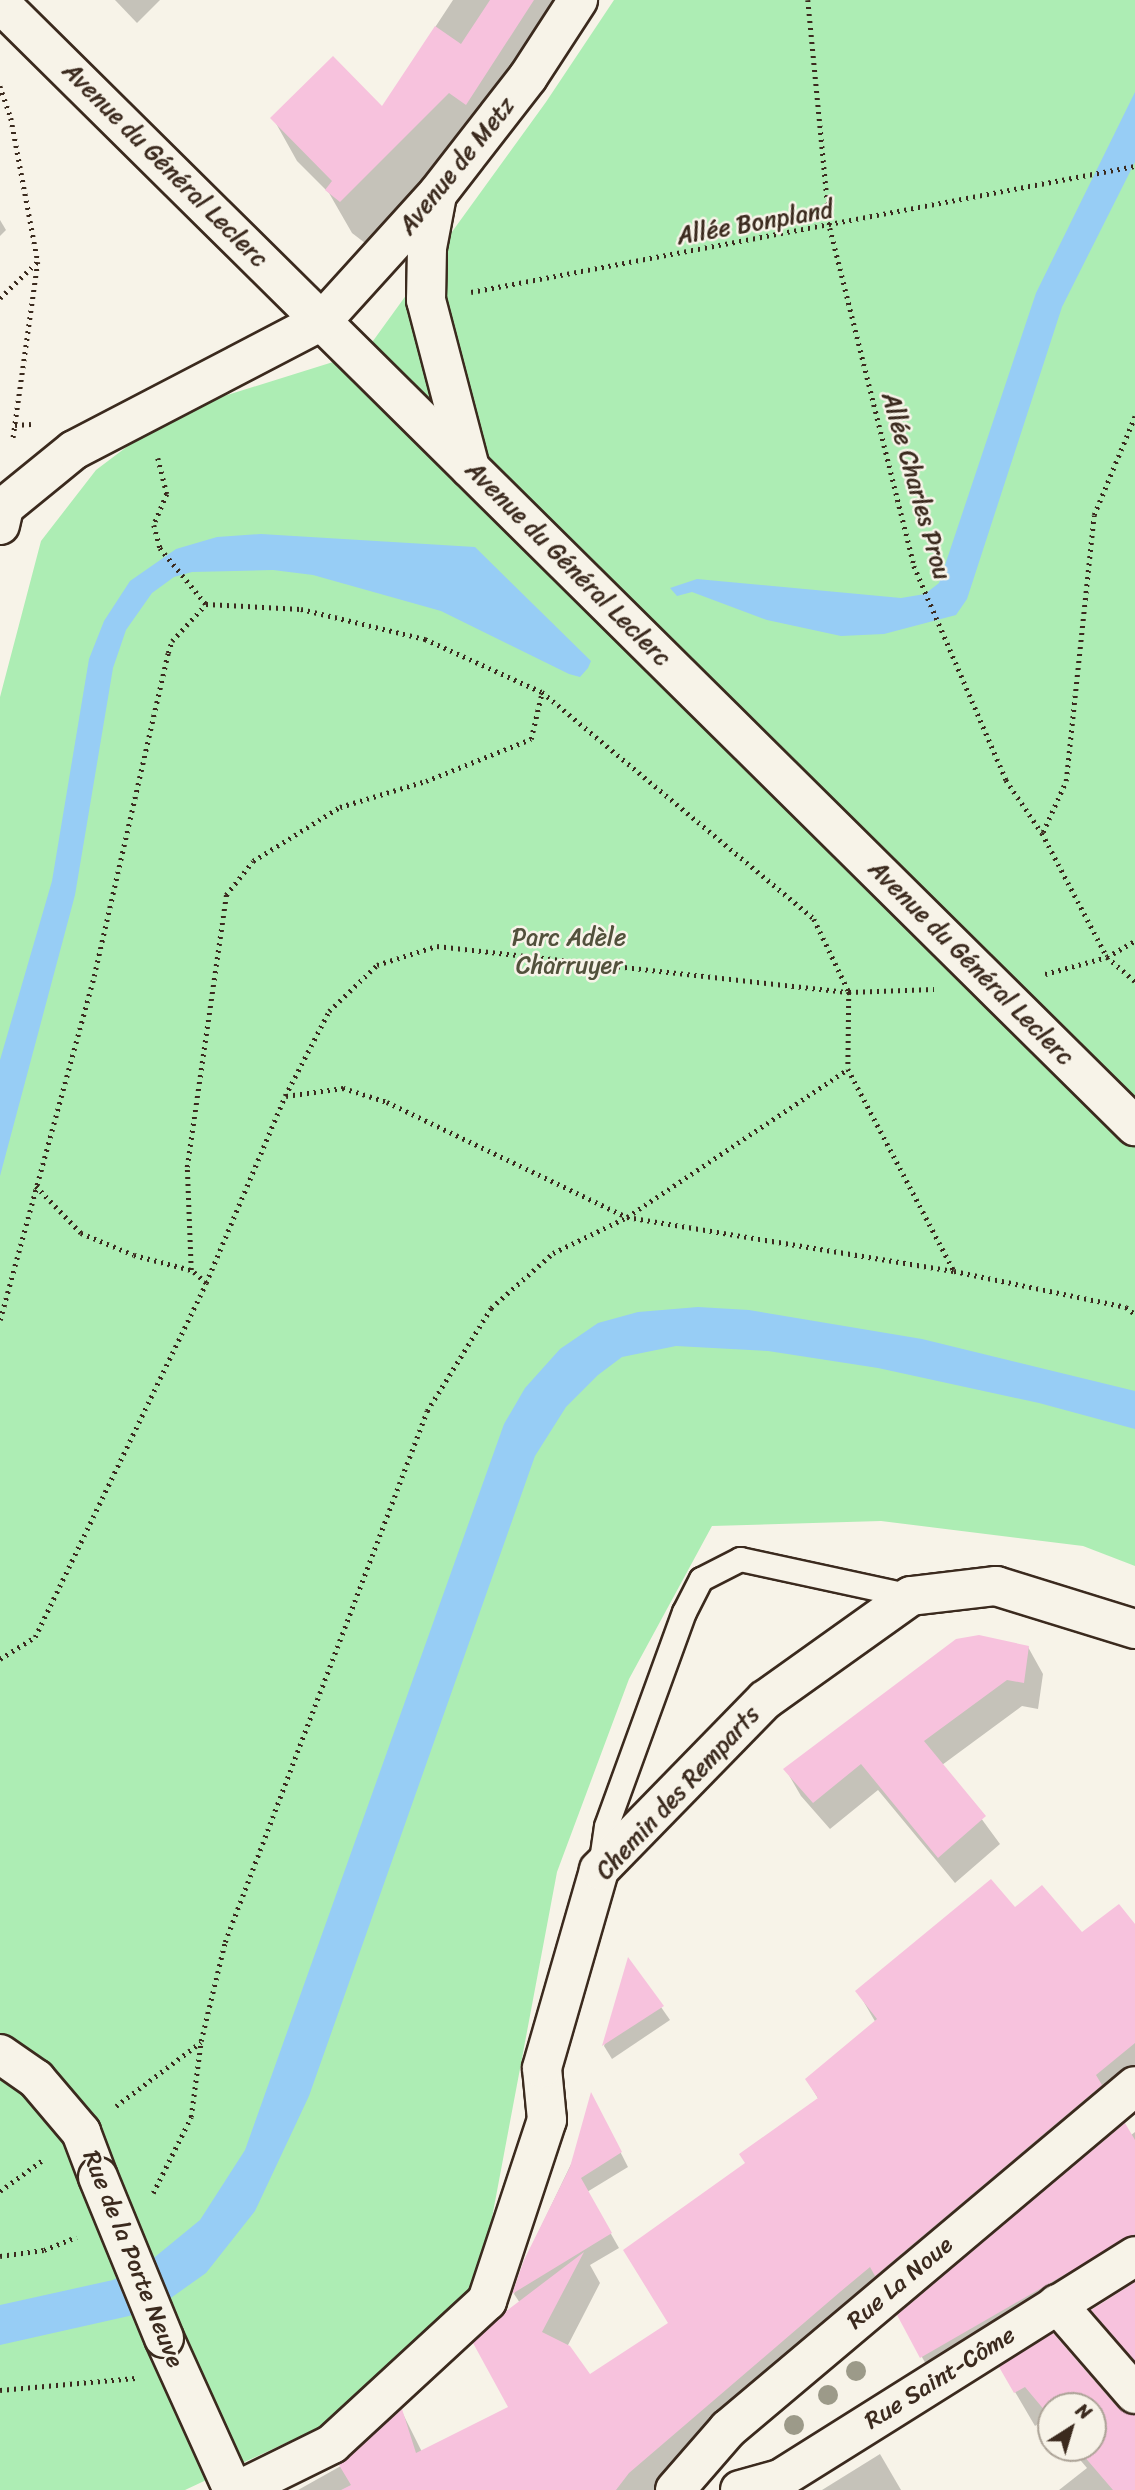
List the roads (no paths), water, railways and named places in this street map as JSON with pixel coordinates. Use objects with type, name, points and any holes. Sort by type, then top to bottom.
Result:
[{"type":"street","name":"Avenue de Metz","points":[[322,321],[438,193],[528,77],[578,0]]},
{"type":"street","name":"Avenue du Général Leclerc","points":[[0,3],[1135,1126]]},
{"type":"street","points":[[438,193],[427,248],[426,300],[471,468]]},
{"type":"street","points":[[2,516],[74,450],[322,321]]},
{"type":"street","name":"Chemin des Remparts","points":[[239,2490],[332,2444],[487,2301],[547,2120],[542,2068],[599,1870],[765,1700],[911,1596],[996,1586],[1135,1629]]},
{"type":"street","name":"Rue de la Porte Neuve","points":[[0,2054],[36,2079],[81,2132],[164,2338],[233,2490]]},
{"type":"street","name":"Rue La Noue","points":[[675,2490],[728,2429],[1135,2085]]},
{"type":"street","name":"Rue Saint-Côme","points":[[740,2490],[780,2479],[1135,2256]]},
{"type":"street","points":[[1057,2304],[1135,2394]]},
{"type":"lane","points":[[599,1870],[606,1826],[684,1612],[701,1578],[740,1559],[911,1596]]},
{"type":"water","points":[[1135,92],[1135,162],[1062,307],[967,599],[956,615],[884,634],[841,636],[767,620],[692,592],[677,596],[670,588],[697,579],[901,598],[925,594],[939,583],[1036,293]]},
{"type":"water","points":[[261,534],[475,547],[591,661],[580,677],[569,674],[441,611],[313,575],[273,570],[192,572],[174,577],[152,593],[126,630],[113,668],[75,895],[0,1176],[0,1060],[52,881],[89,659],[104,621],[130,581],[176,549],[217,537]]},
{"type":"water","points":[[698,1307],[749,1310],[922,1339],[1135,1391],[1135,1429],[1039,1403],[878,1368],[768,1351],[676,1346],[622,1357],[598,1375],[566,1407],[535,1456],[309,2096],[255,2211],[206,2273],[168,2300],[129,2316],[0,2345],[0,2305],[113,2280],[150,2261],[200,2220],[245,2150],[504,1424],[525,1388],[560,1349],[598,1323],[638,1312]]},
{"type":"park label","name":"Parc Adèle Charruyer","points":[[569,952]]}]
